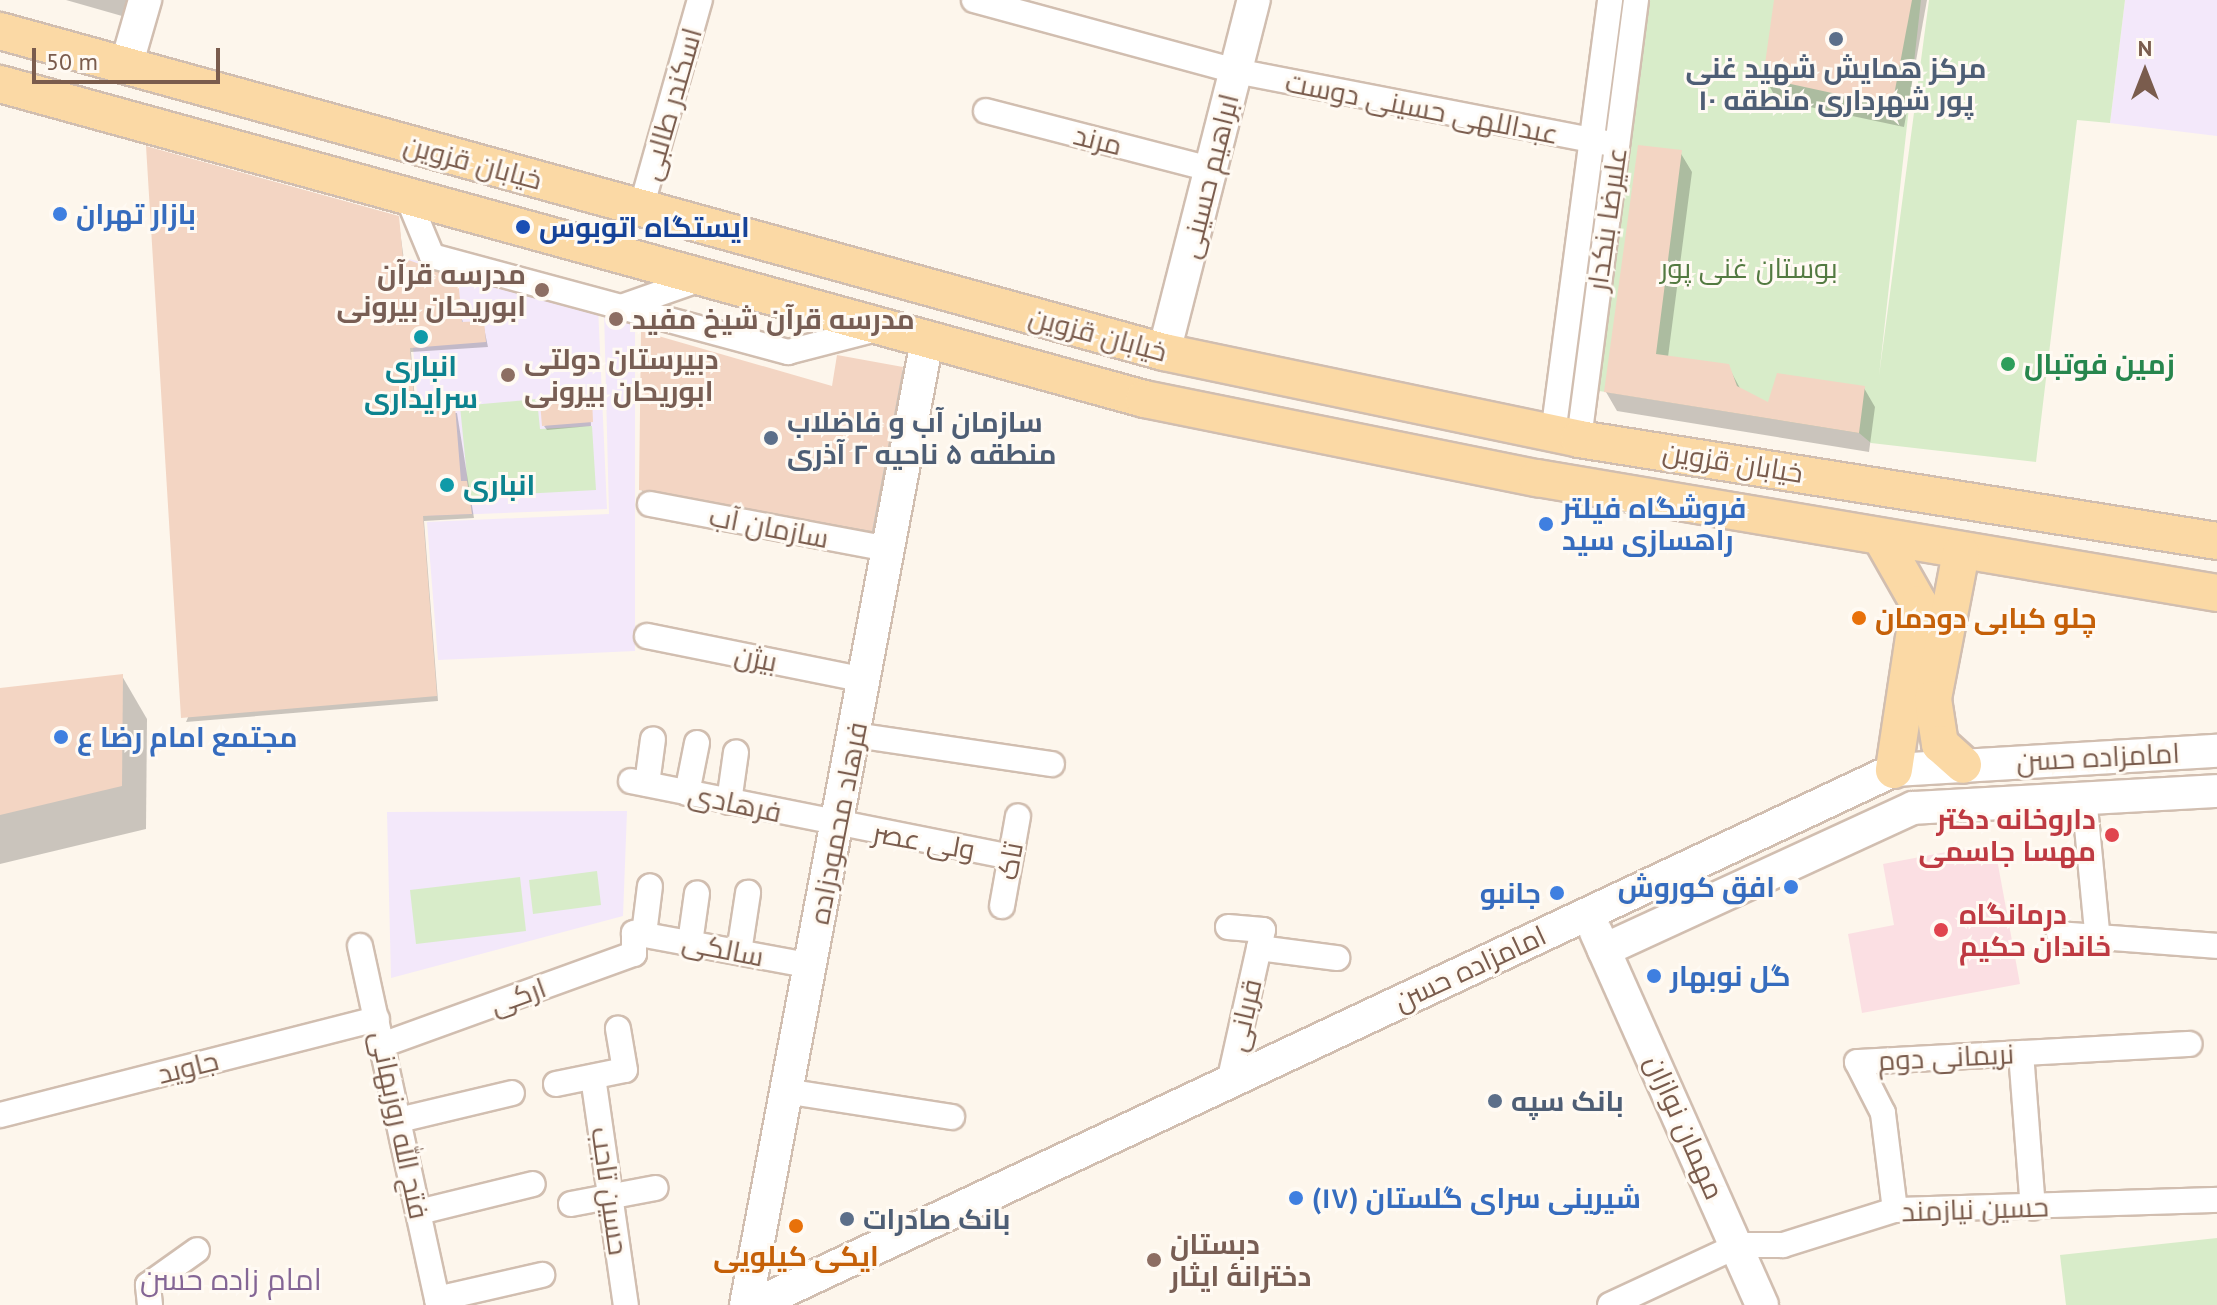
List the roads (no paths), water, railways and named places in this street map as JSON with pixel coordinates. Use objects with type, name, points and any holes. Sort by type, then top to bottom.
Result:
[{"type":"main road","points":[[126,66],[145,0]]},
{"type":"main road","name":"ابراهیم حسینی","points":[[1164,352],[1254,0]]},
{"type":"main road","name":"خیابان قزوین","points":[[0,31],[1164,352],[1566,436],[2217,541]]},
{"type":"main road","name":"خیابان قزوین","points":[[0,84],[1144,399],[1882,539],[2217,593]]},
{"type":"main road","name":"فرهاد محمودزاده","points":[[746,1305],[791,1092],[927,341]]},
{"type":"main road","points":[[1882,539],[1919,604],[1894,770]]},
{"type":"main road","points":[[1961,553],[1933,699],[1940,744],[1963,765]]},
{"type":"main road","name":"امامزاده حسن","points":[[754,1305],[1894,770],[2217,751]]},
{"type":"main road","name":"امامزاده حسن","points":[[1604,950],[1880,818],[1913,808],[2084,796],[2217,791]]},
{"type":"main road","name":"مهمان نوازان","points":[[1587,913],[1739,1245],[1762,1305]]},
{"type":"street","name":"اسکندر طالبی","points":[[641,208],[700,0]]},
{"type":"street","name":"عبداللهی حسینی دوست","points":[[974,0],[1236,71],[1592,143],[1617,145]]},
{"type":"street","name":"علیرضا بنکدار","points":[[1566,436],[1592,143],[1610,0]]},
{"type":"street","name":"علیرضا بنکدار","points":[[1566,436],[1617,145],[1636,0]]},
{"type":"street","name":"مرند","points":[[986,111],[1211,169]]},
{"type":"street","points":[[407,196],[432,256],[788,352],[880,328]]},
{"type":"street","points":[[621,307],[704,278]]},
{"type":"street","name":"سازمان آب","points":[[650,504],[888,549]]},
{"type":"street","name":"بیژن","points":[[647,636],[865,680]]},
{"type":"street","points":[[855,735],[1052,764]]},
{"type":"street","name":"فرهادی","points":[[653,739],[639,782],[839,826]]},
{"type":"street","points":[[687,793],[697,743]]},
{"type":"street","points":[[729,802],[736,752]]},
{"type":"street","points":[[2084,796],[2097,932]]},
{"type":"street","name":"تاک","points":[[1002,906],[1018,816]]},
{"type":"street","name":"ولی عصر","points":[[839,826],[1010,857]]},
{"type":"street","points":[[639,933],[650,886]]},
{"type":"street","points":[[690,943],[697,893]]},
{"type":"street","points":[[739,952],[748,893]]},
{"type":"street","points":[[1228,927],[1263,930],[1259,948],[1337,958]]},
{"type":"street","points":[[2059,934],[2097,932],[2217,946]]},
{"type":"street","name":"سالکی","points":[[639,933],[812,966]]},
{"type":"street","name":"ارکی","points":[[382,1045],[634,954],[639,933]]},
{"type":"street","name":"فتح الله روزبهانی","points":[[360,946],[438,1302]]},
{"type":"street","name":"قربانی","points":[[1229,1082],[1259,948]]},
{"type":"street","name":"جاوید","points":[[0,1115],[377,1019]]},
{"type":"street","points":[[556,1084],[625,1070],[618,1029]]},
{"type":"street","name":"نریمانی دوم","points":[[1895,1210],[1883,1113],[1857,1062],[2190,1044]]},
{"type":"street","points":[[2021,1053],[2033,1208]]},
{"type":"street","name":"حسین تاجب","points":[[593,1077],[626,1305]]},
{"type":"street","points":[[791,1092],[952,1117]]},
{"type":"street","points":[[399,1120],[512,1093]]},
{"type":"street","points":[[419,1212],[533,1184]]},
{"type":"street","points":[[571,1204],[656,1188]]},
{"type":"street","name":"حسین نیازمند","points":[[1739,1245],[1783,1245],[1895,1210],[2217,1200]]},
{"type":"street","points":[[1610,1305],[1739,1245]]},
{"type":"street","points":[[149,1295],[197,1250]]},
{"type":"street","points":[[438,1302],[542,1275]]},
{"type":"place","name":"مرکز همایش شهید غنی پور شهرداری منطقه ۱۰","points":[[1836,39]]},
{"type":"place","name":"بازار تهران","points":[[60,214]]},
{"type":"place","name":"ایستگاه اتوبوس","points":[[523,227]]},
{"type":"place","name":"مدرسه قرآن ابوریحان بیرونی","points":[[542,290]]},
{"type":"place","name":"مدرسه قرآن شیخ مفید","points":[[616,319]]},
{"type":"place","name":"انباری سرایداری","points":[[421,337]]},
{"type":"place","name":"زمین فوتبال","points":[[2008,364]]},
{"type":"place","name":"دبیرستان دولتی ابوریحان بیرونی","points":[[508,375]]},
{"type":"place","name":"سازمان آب و فاضلاب منطقه ۵ ناحیه ۲ آذری","points":[[771,438]]},
{"type":"place","name":"انباری","points":[[447,485]]},
{"type":"place","name":"فروشگاه فیلتر راهسازی سید","points":[[1546,524]]},
{"type":"place","name":"چلو کبابی دودمان","points":[[1859,618]]},
{"type":"place","name":"مجتمع امام رضا ع","points":[[61,737]]},
{"type":"place","name":"داروخانه دکتر مهسا جاسمی","points":[[2112,835]]},
{"type":"place","name":"افق کوروش","points":[[1791,887]]},
{"type":"place","name":"جانبو","points":[[1557,893]]},
{"type":"place","name":"درمانگاه خاندان حکیم","points":[[1941,930]]},
{"type":"place","name":"گل نوبهار","points":[[1654,976]]},
{"type":"place","name":"بانک سپه","points":[[1495,1101]]},
{"type":"place","name":"شیرینی سرای گلستان (۱۷)","points":[[1296,1198]]},
{"type":"place","name":"بانک صادرات","points":[[847,1219]]},
{"type":"place","name":"ایکی کیلویی","points":[[796,1226]]},
{"type":"place","name":"دبستان دخترانهٔ ایثار","points":[[1154,1260]]},
{"type":"district","name":"امام زاده حسن","points":[[231,1279]]},
{"type":"park label","name":"بوستان غنی پور","points":[[1749,268]]}]
